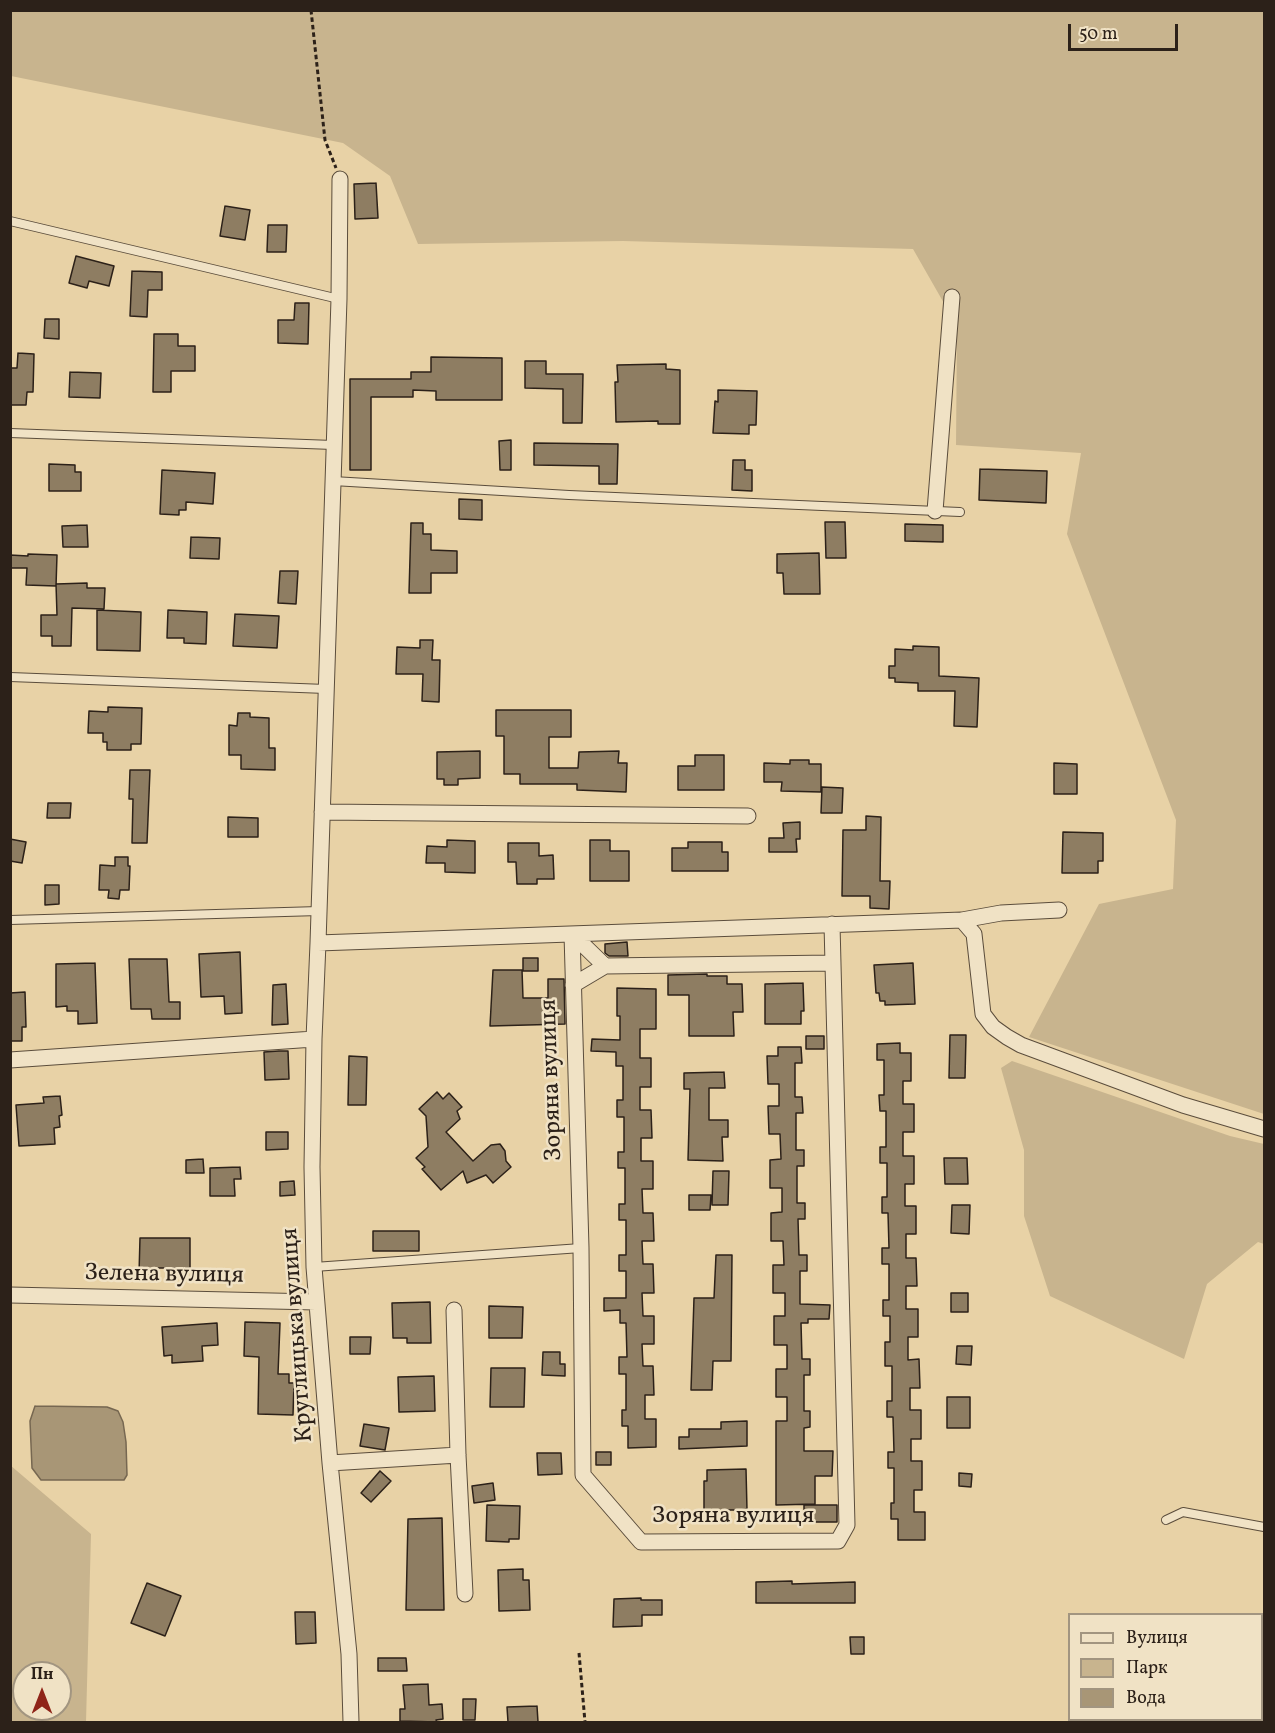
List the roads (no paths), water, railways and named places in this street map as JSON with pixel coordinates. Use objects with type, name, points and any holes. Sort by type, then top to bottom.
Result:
[{"type":"street","name":"Круглицька вулиця","points":[[340,179],[339,298],[314,1040],[312,1167],[316,1302],[349,1654],[351,1722]]},
{"type":"street","points":[[935,511],[952,297]]},
{"type":"street","points":[[322,812],[747,816]]},
{"type":"street","points":[[318,943],[962,920],[1001,913],[1059,910]]},
{"type":"street","points":[[962,920],[974,934],[983,1014],[993,1028],[1007,1038],[1183,1105],[1264,1129]]},
{"type":"street","name":"Зоряна вулиця","points":[[572,934],[581,1248],[583,1475],[641,1542],[838,1541],[847,1525],[832,924]]},
{"type":"street","points":[[572,934],[605,966]]},
{"type":"street","points":[[573,985],[605,966],[832,963]]},
{"type":"street","points":[[10,1060],[314,1040]]},
{"type":"street","name":"Зелена вулиця","points":[[10,1295],[316,1302]]},
{"type":"street","points":[[454,1310],[465,1594]]},
{"type":"street","points":[[330,1463],[458,1455]]},
{"type":"lane","points":[[10,220],[339,298]]},
{"type":"lane","points":[[10,433],[333,445]]},
{"type":"lane","points":[[333,481],[960,512]]},
{"type":"lane","points":[[10,677],[326,689]]},
{"type":"lane","points":[[10,920],[319,911]]},
{"type":"lane","points":[[314,1267],[581,1248]]},
{"type":"lane","points":[[1166,1520],[1183,1512],[1264,1527]]},
{"type":"water","points":[[35,1406],[107,1407],[118,1411],[123,1422],[126,1442],[127,1475],[124,1480],[41,1480],[32,1468],[30,1421]]}]
